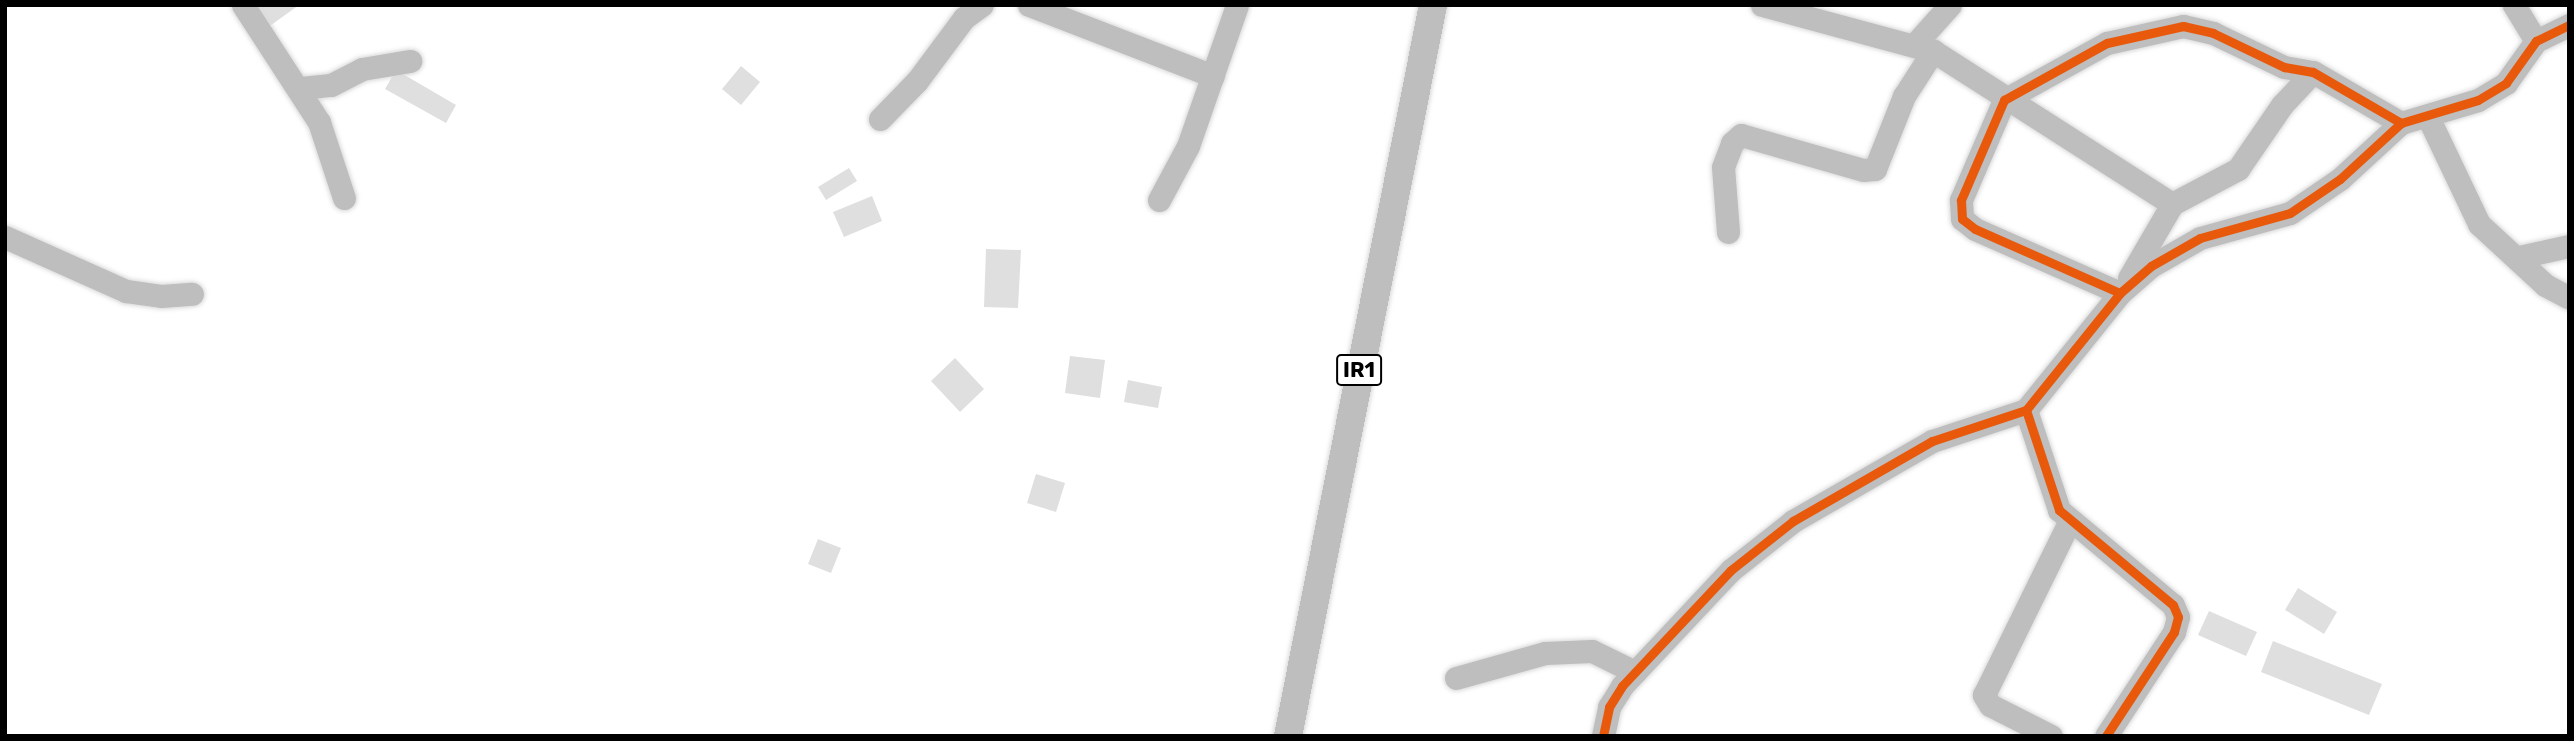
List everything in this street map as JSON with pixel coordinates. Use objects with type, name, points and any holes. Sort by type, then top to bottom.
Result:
[{"type":"main road","name":"IR1","points":[[1288,736],[1433,5]]},
{"type":"street","points":[[243,5],[301,88],[333,156],[344,198]]},
{"type":"street","points":[[880,119],[918,81],[964,18],[982,5]]},
{"type":"street","points":[[1029,5],[1213,76]]},
{"type":"street","points":[[1159,200],[1188,146],[1237,5]]},
{"type":"street","points":[[1762,5],[1924,48],[2172,204]]},
{"type":"street","points":[[1728,232],[1723,167],[1732,143],[1741,135],[1863,170],[1875,169],[1924,48],[1950,5]]},
{"type":"street","points":[[2514,5],[2536,41]]},
{"type":"street","points":[[2120,293],[2171,251],[2200,239],[2290,213],[2316,197],[2401,123],[2478,100],[2506,83],[2536,41],[2569,24]]},
{"type":"street","points":[[2120,293],[1962,219],[1961,200],[2004,100],[2107,43],[2172,26],[2213,33],[2284,67],[2314,72],[2401,123]]},
{"type":"street","points":[[301,88],[331,85],[362,69],[410,61]]},
{"type":"street","points":[[1602,736],[1609,707],[1635,672],[1731,570],[1793,522],[1932,441],[2026,410],[2120,293],[2172,204],[2238,169],[2283,105],[2314,72]]},
{"type":"street","points":[[2428,117],[2479,224],[2519,257],[2545,285],[2569,298]]},
{"type":"street","points":[[5,237],[126,291],[192,294]]},
{"type":"street","points":[[2519,257],[2569,246]]},
{"type":"street","points":[[2026,410],[2054,500],[2069,522],[2172,605],[2178,617],[2174,632],[2106,736]]},
{"type":"street","points":[[2047,735],[1990,705],[1984,695],[2069,522]]},
{"type":"street","points":[[1456,678],[1545,653],[1592,651],[1635,672]]},
{"type":"building","points":[[257,5],[299,5],[267,28]]},
{"type":"building","points":[[741,66],[760,82],[741,105],[722,89]]},
{"type":"building","points":[[396,70],[456,105],[446,123],[385,89]]},
{"type":"building","points":[[849,168],[857,181],[826,200],[818,187]]},
{"type":"building","points":[[872,196],[882,221],[844,237],[833,212]]},
{"type":"building","points":[[986,249],[1021,250],[1018,308],[984,307]]},
{"type":"building","points":[[1070,356],[1105,360],[1100,398],[1065,393]]},
{"type":"building","points":[[955,358],[984,389],[960,412],[931,381]]},
{"type":"building","points":[[1128,380],[1162,387],[1158,408],[1124,402]]},
{"type":"building","points":[[1036,474],[1065,483],[1056,512],[1027,503]]},
{"type":"building","points":[[818,539],[841,548],[831,573],[808,564]]},
{"type":"building","points":[[2298,588],[2337,612],[2324,634],[2285,610]]},
{"type":"building","points":[[2209,611],[2257,632],[2246,656],[2198,635]]},
{"type":"building","points":[[2273,641],[2382,684],[2369,715],[2261,672]]},
{"type":"cycle path","points":[[1603,736],[1609,707],[1622,686],[1731,570],[1793,521],[1932,441],[2026,410],[2120,293],[2151,266],[2200,238],[2290,213],[2340,179],[2401,123],[2478,100],[2506,83],[2536,41],[2569,25]]},
{"type":"cycle path","points":[[2120,293],[1975,229],[1962,219],[1961,200],[2004,100],[2107,43],[2183,26],[2213,33],[2284,67],[2313,72],[2401,123]]},
{"type":"cycle path","points":[[2026,410],[2059,510],[2173,605],[2178,617],[2174,632],[2106,736]]}]
